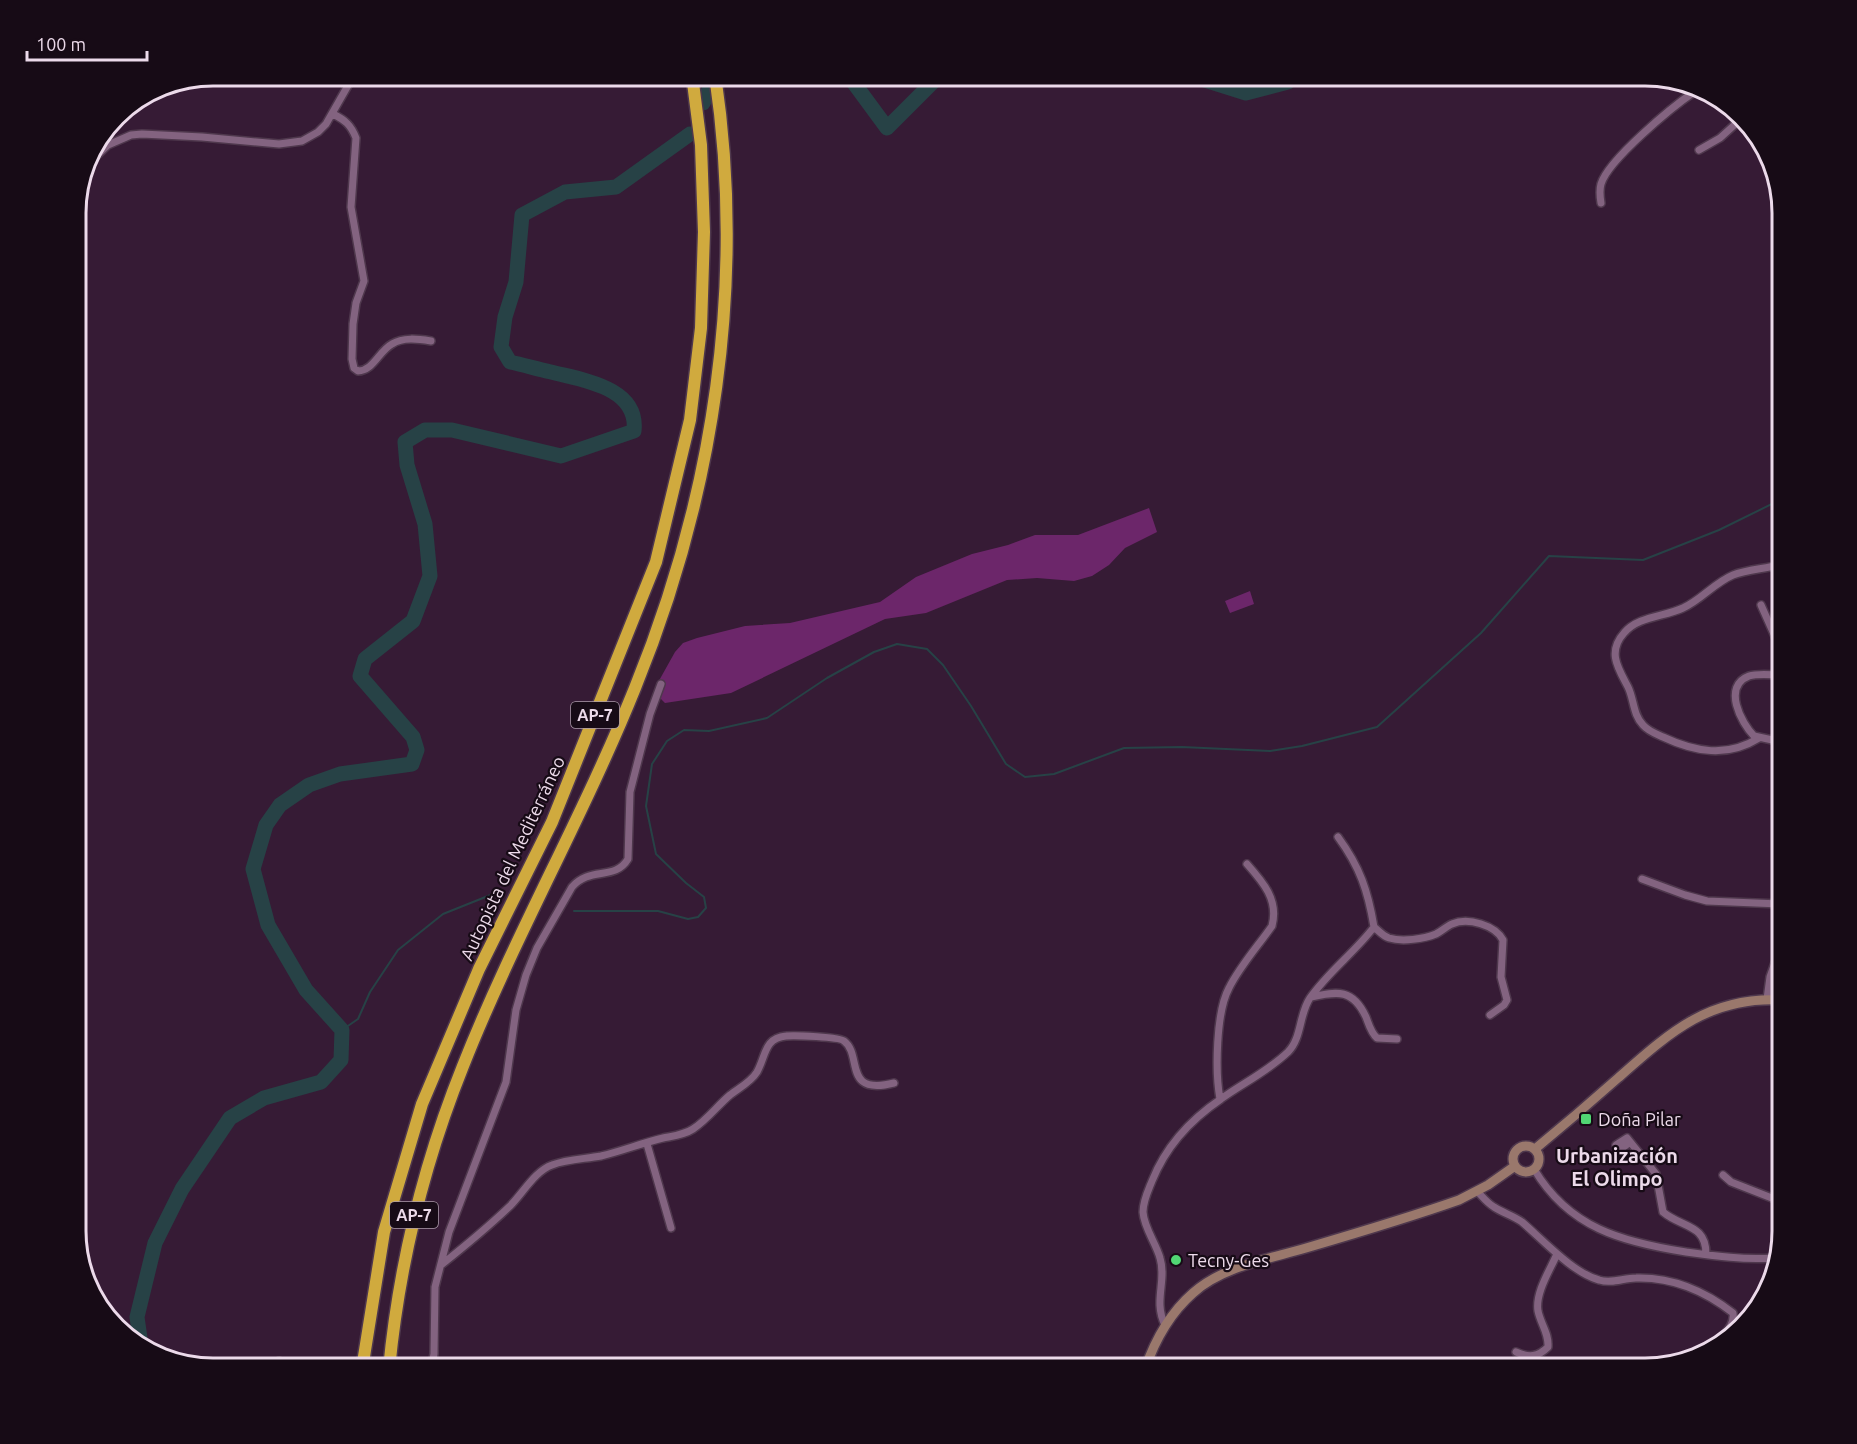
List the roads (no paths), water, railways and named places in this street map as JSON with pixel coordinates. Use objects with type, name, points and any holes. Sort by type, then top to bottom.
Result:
[{"type":"highway","name":"Autopista del Mediterráneo","points":[[364,1358],[384,1232],[422,1104],[479,969],[552,822],[656,562],[690,420],[701,328],[704,221],[701,145],[694,86]]},
{"type":"highway","name":"AP-7","points":[[390,1358],[402,1268],[416,1209],[439,1131],[462,1066],[636,688],[678,569],[709,440],[723,346],[728,224],[722,120],[717,86]]},
{"type":"main road","points":[[1535,1149],[1657,1043],[1685,1023],[1725,1006],[1772,999]]},
{"type":"main road","points":[[1527,1146],[1535,1149],[1539,1161],[1534,1168],[1526,1172],[1515,1166],[1513,1158],[1519,1148],[1527,1146]]},
{"type":"main road","points":[[1149,1358],[1154,1342],[1165,1325],[1193,1293],[1223,1274],[1435,1209],[1477,1191],[1515,1166]]},
{"type":"street","points":[[102,151],[108,145],[131,135],[142,134],[291,143],[302,141],[318,132],[333,114],[348,86]]},
{"type":"street","points":[[1601,203],[1601,185],[1611,169],[1648,130],[1691,95]]},
{"type":"street","points":[[333,114],[344,119],[356,138],[351,207],[364,281],[356,303],[353,324],[354,368],[358,371],[367,370],[392,344],[416,339],[431,341]]},
{"type":"street","points":[[1699,150],[1720,138],[1735,124]]},
{"type":"street","points":[[1759,738],[1734,750],[1708,751],[1693,749],[1651,731],[1642,725],[1638,717],[1632,696],[1617,667],[1616,648],[1625,632],[1640,622],[1683,608],[1730,576],[1772,566]]},
{"type":"street","points":[[1761,605],[1772,630]]},
{"type":"street","points":[[1772,675],[1748,676],[1737,687],[1738,714],[1750,732],[1759,738],[1772,740]]},
{"type":"street","points":[[433,1358],[435,1287],[449,1232],[506,1082],[516,1010],[526,975],[537,948],[572,887],[579,879],[616,871],[623,867],[628,859],[630,792],[650,714],[662,684]]},
{"type":"street","points":[[1338,837],[1360,871],[1371,902],[1374,927],[1387,938],[1404,940],[1427,937],[1460,922],[1471,922],[1495,930],[1503,940],[1501,976],[1507,1000],[1490,1015]]},
{"type":"street","points":[[1220,1099],[1216,1068],[1224,1002],[1228,989],[1272,926],[1275,917],[1274,906],[1266,887],[1247,864]]},
{"type":"street","points":[[1642,879],[1685,896],[1707,901],[1772,904]]},
{"type":"street","points":[[1165,1325],[1158,1305],[1161,1259],[1145,1222],[1144,1203],[1158,1165],[1178,1135],[1191,1123],[1220,1099],[1246,1085],[1289,1051],[1311,997],[1374,927]]},
{"type":"street","points":[[1767,999],[1772,971]]},
{"type":"street","points":[[1311,997],[1332,993],[1348,995],[1359,1006],[1377,1038],[1397,1039]]},
{"type":"street","points":[[441,1265],[485,1228],[540,1172],[549,1166],[647,1144],[692,1130],[729,1096],[753,1078],[765,1049],[771,1042],[785,1036],[841,1038],[847,1043],[854,1068],[865,1083],[883,1085],[894,1083]]},
{"type":"street","points":[[1630,1142],[1656,1174],[1663,1212],[1700,1233],[1706,1241],[1706,1254]]},
{"type":"street","points":[[647,1144],[671,1228]]},
{"type":"street","points":[[1534,1168],[1543,1184],[1569,1210],[1592,1226],[1629,1241],[1738,1258],[1768,1258]]},
{"type":"street","points":[[1723,1175],[1731,1182],[1772,1198]]},
{"type":"street","points":[[1477,1191],[1492,1206],[1520,1220],[1557,1254],[1587,1275],[1600,1281],[1617,1282],[1632,1278],[1655,1278],[1687,1286],[1720,1303],[1733,1313],[1733,1322]]},
{"type":"street","points":[[1516,1352],[1524,1356],[1533,1356],[1541,1354],[1548,1347],[1549,1337],[1538,1309],[1539,1293],[1557,1254]]},
{"type":"waterway","points":[[856,86],[887,128],[929,86]]},
{"type":"waterway","points":[[1224,86],[1246,93],[1273,86]]},
{"type":"waterway","points":[[703,103],[710,88]]},
{"type":"waterway","points":[[140,1335],[137,1317],[155,1243],[182,1189],[230,1118],[264,1098],[321,1082],[341,1060],[342,1030],[306,990],[268,925],[253,869],[266,825],[280,805],[309,785],[340,774],[412,764],[417,750],[413,737],[360,676],[365,659],[413,621],[430,576],[425,524],[407,465],[405,442],[425,430],[452,430],[561,456],[634,431],[633,416],[628,404],[618,395],[578,378],[510,362],[501,347],[505,317],[516,282],[522,215],[565,192],[616,187],[690,134]]},
{"type":"waterway","points":[[574,911],[658,911],[688,919],[698,917],[706,908],[704,897],[656,854],[646,806],[652,764],[667,741],[684,730],[709,731],[767,718],[827,678],[874,652],[897,644],[927,649],[943,665],[1006,764],[1025,777],[1054,774],[1124,748],[1182,747],[1270,751],[1302,746],[1377,727],[1481,633],[1549,556],[1643,560],[1719,530],[1772,504]]},
{"type":"waterway","points":[[342,1030],[358,1019],[370,992],[398,950],[443,914],[493,894]]},
{"type":"place","name":"Doña Pilar","points":[[1586,1119]]},
{"type":"place","name":"Tecny-Ges","points":[[1176,1260]]},
{"type":"district","name":"Urbanización El Olimpo","points":[[1617,1166]]}]
